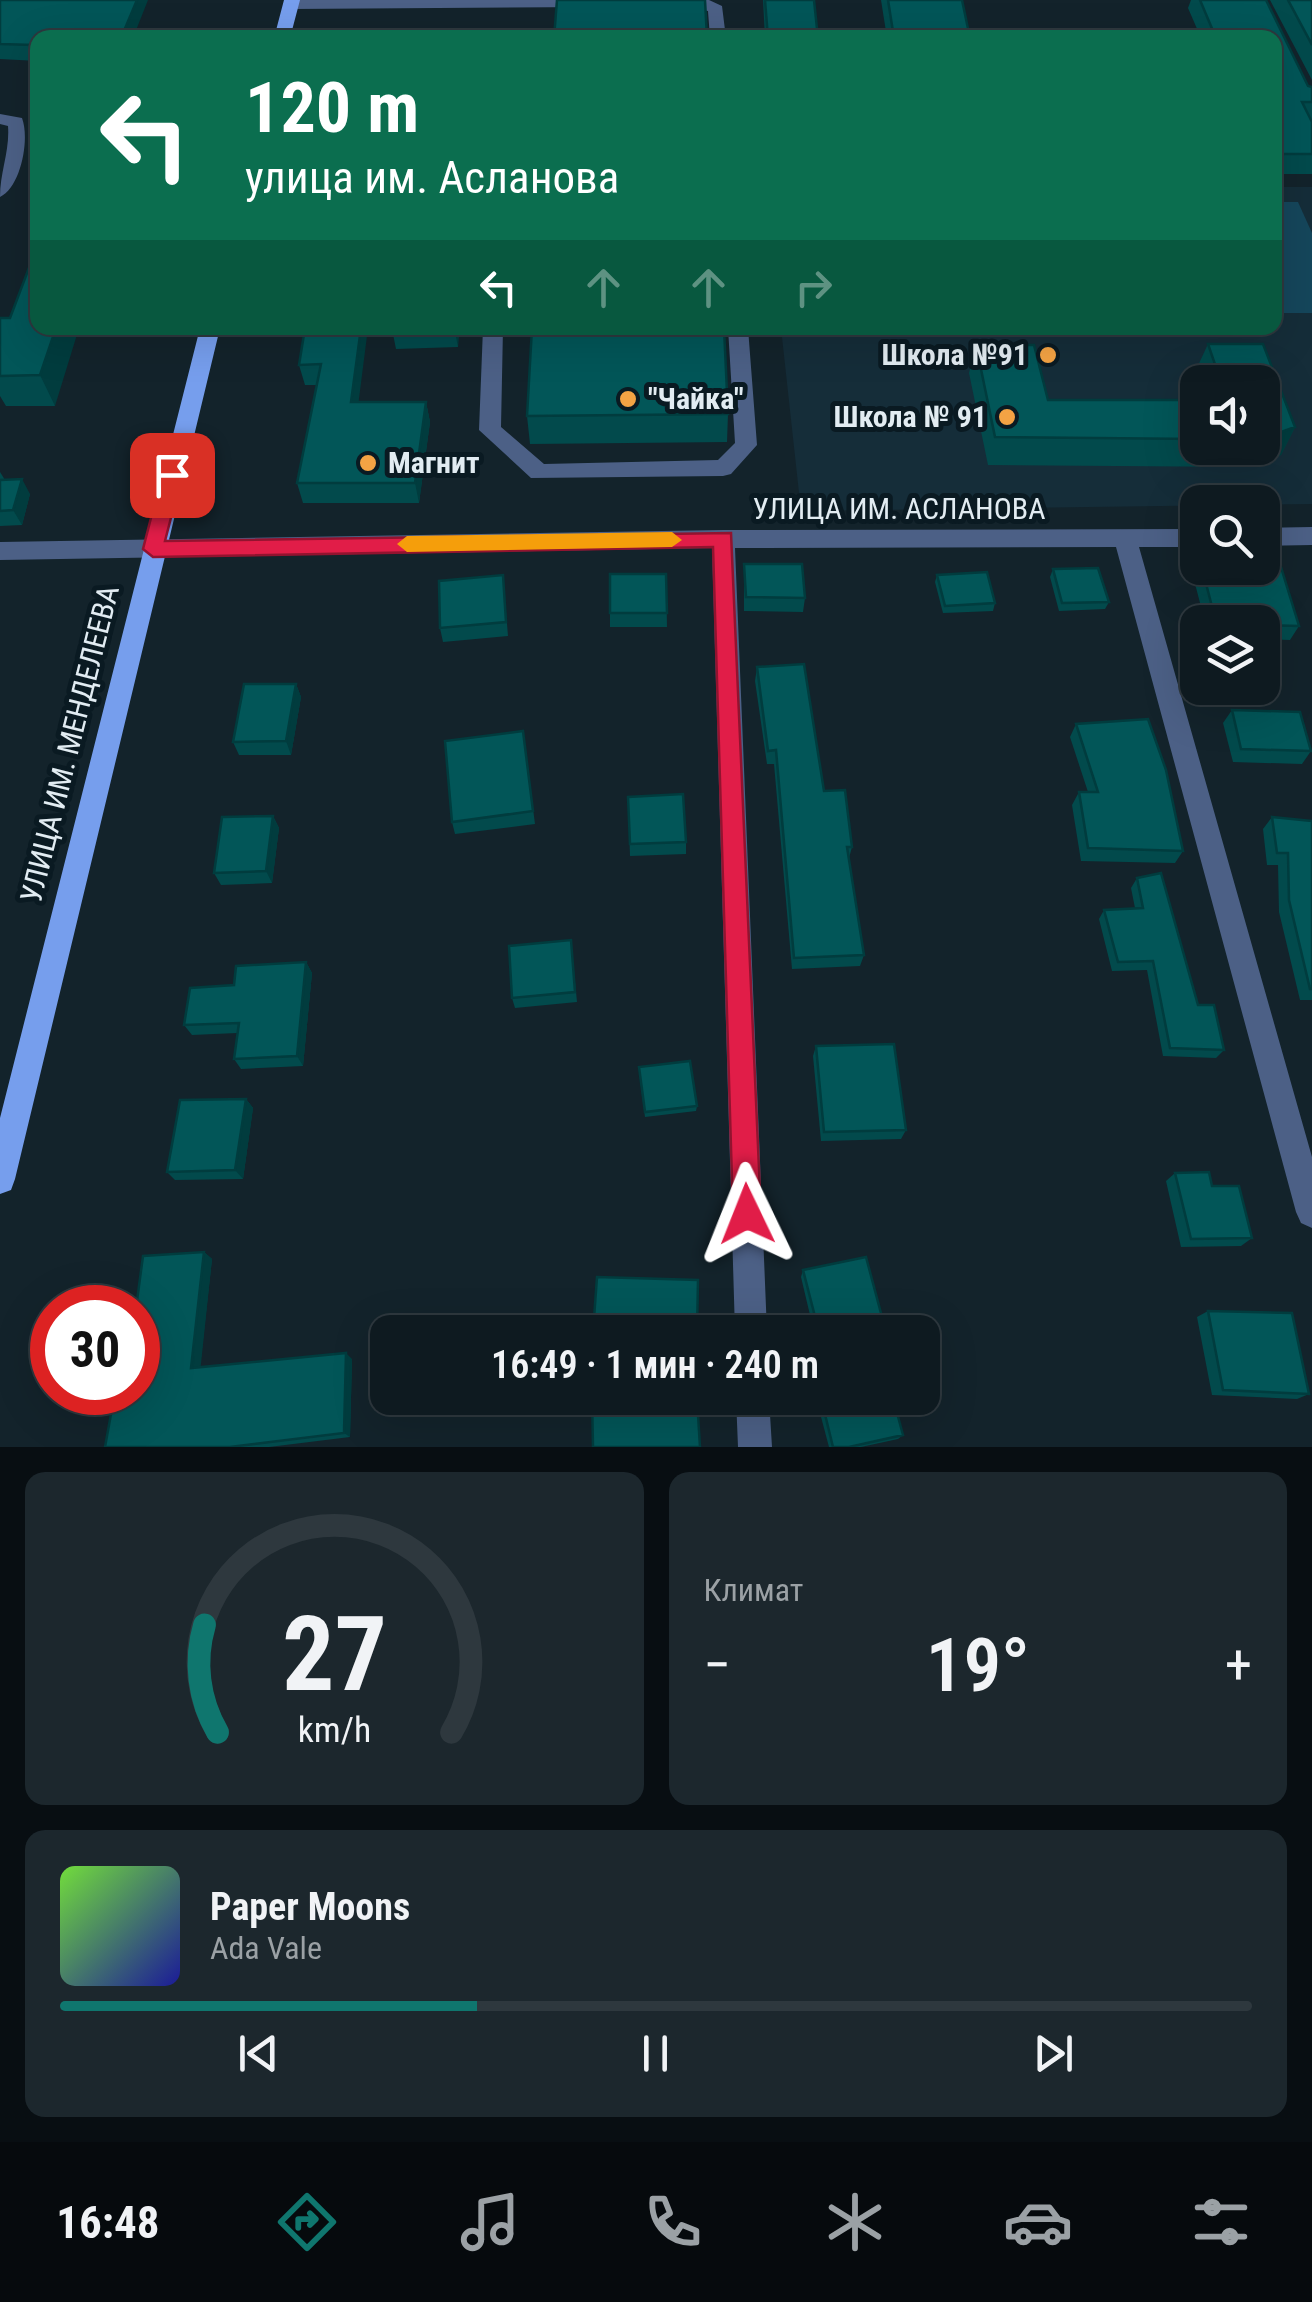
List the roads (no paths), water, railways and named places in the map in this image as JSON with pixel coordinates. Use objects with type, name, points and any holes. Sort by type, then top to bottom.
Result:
[{"type":"main road","points":[[284,30],[291,2]]},
{"type":"main road","name":"УЛИЦА ИМ. МЕНДЕЛЕЕВА","points":[[0,1178],[208,335]]},
{"type":"street","points":[[291,2],[603,2]]},
{"type":"street","points":[[661,2],[700,2],[716,9],[717,30]]},
{"type":"street","points":[[0,118],[16,122],[18,143],[0,191]]},
{"type":"street","points":[[493,335],[490,430],[538,472],[723,468],[746,445],[738,335]]},
{"type":"street","points":[[1280,537],[1312,536]]},
{"type":"street","name":"УЛИЦА ИМ. АСЛАНОВА","points":[[0,552],[723,539],[1180,538]]},
{"type":"street","points":[[723,539],[750,1315]]},
{"type":"street","points":[[1125,539],[1312,1212]]},
{"type":"street","points":[[754,1415],[755,1447]]},
{"type":"place","name":"Школа №91","points":[[1048,355]]},
{"type":"place","name":"\"Чайка\"","points":[[628,399]]},
{"type":"place","name":"Школа № 91","points":[[1007,417]]},
{"type":"place","name":"Магнит","points":[[368,463]]}]
